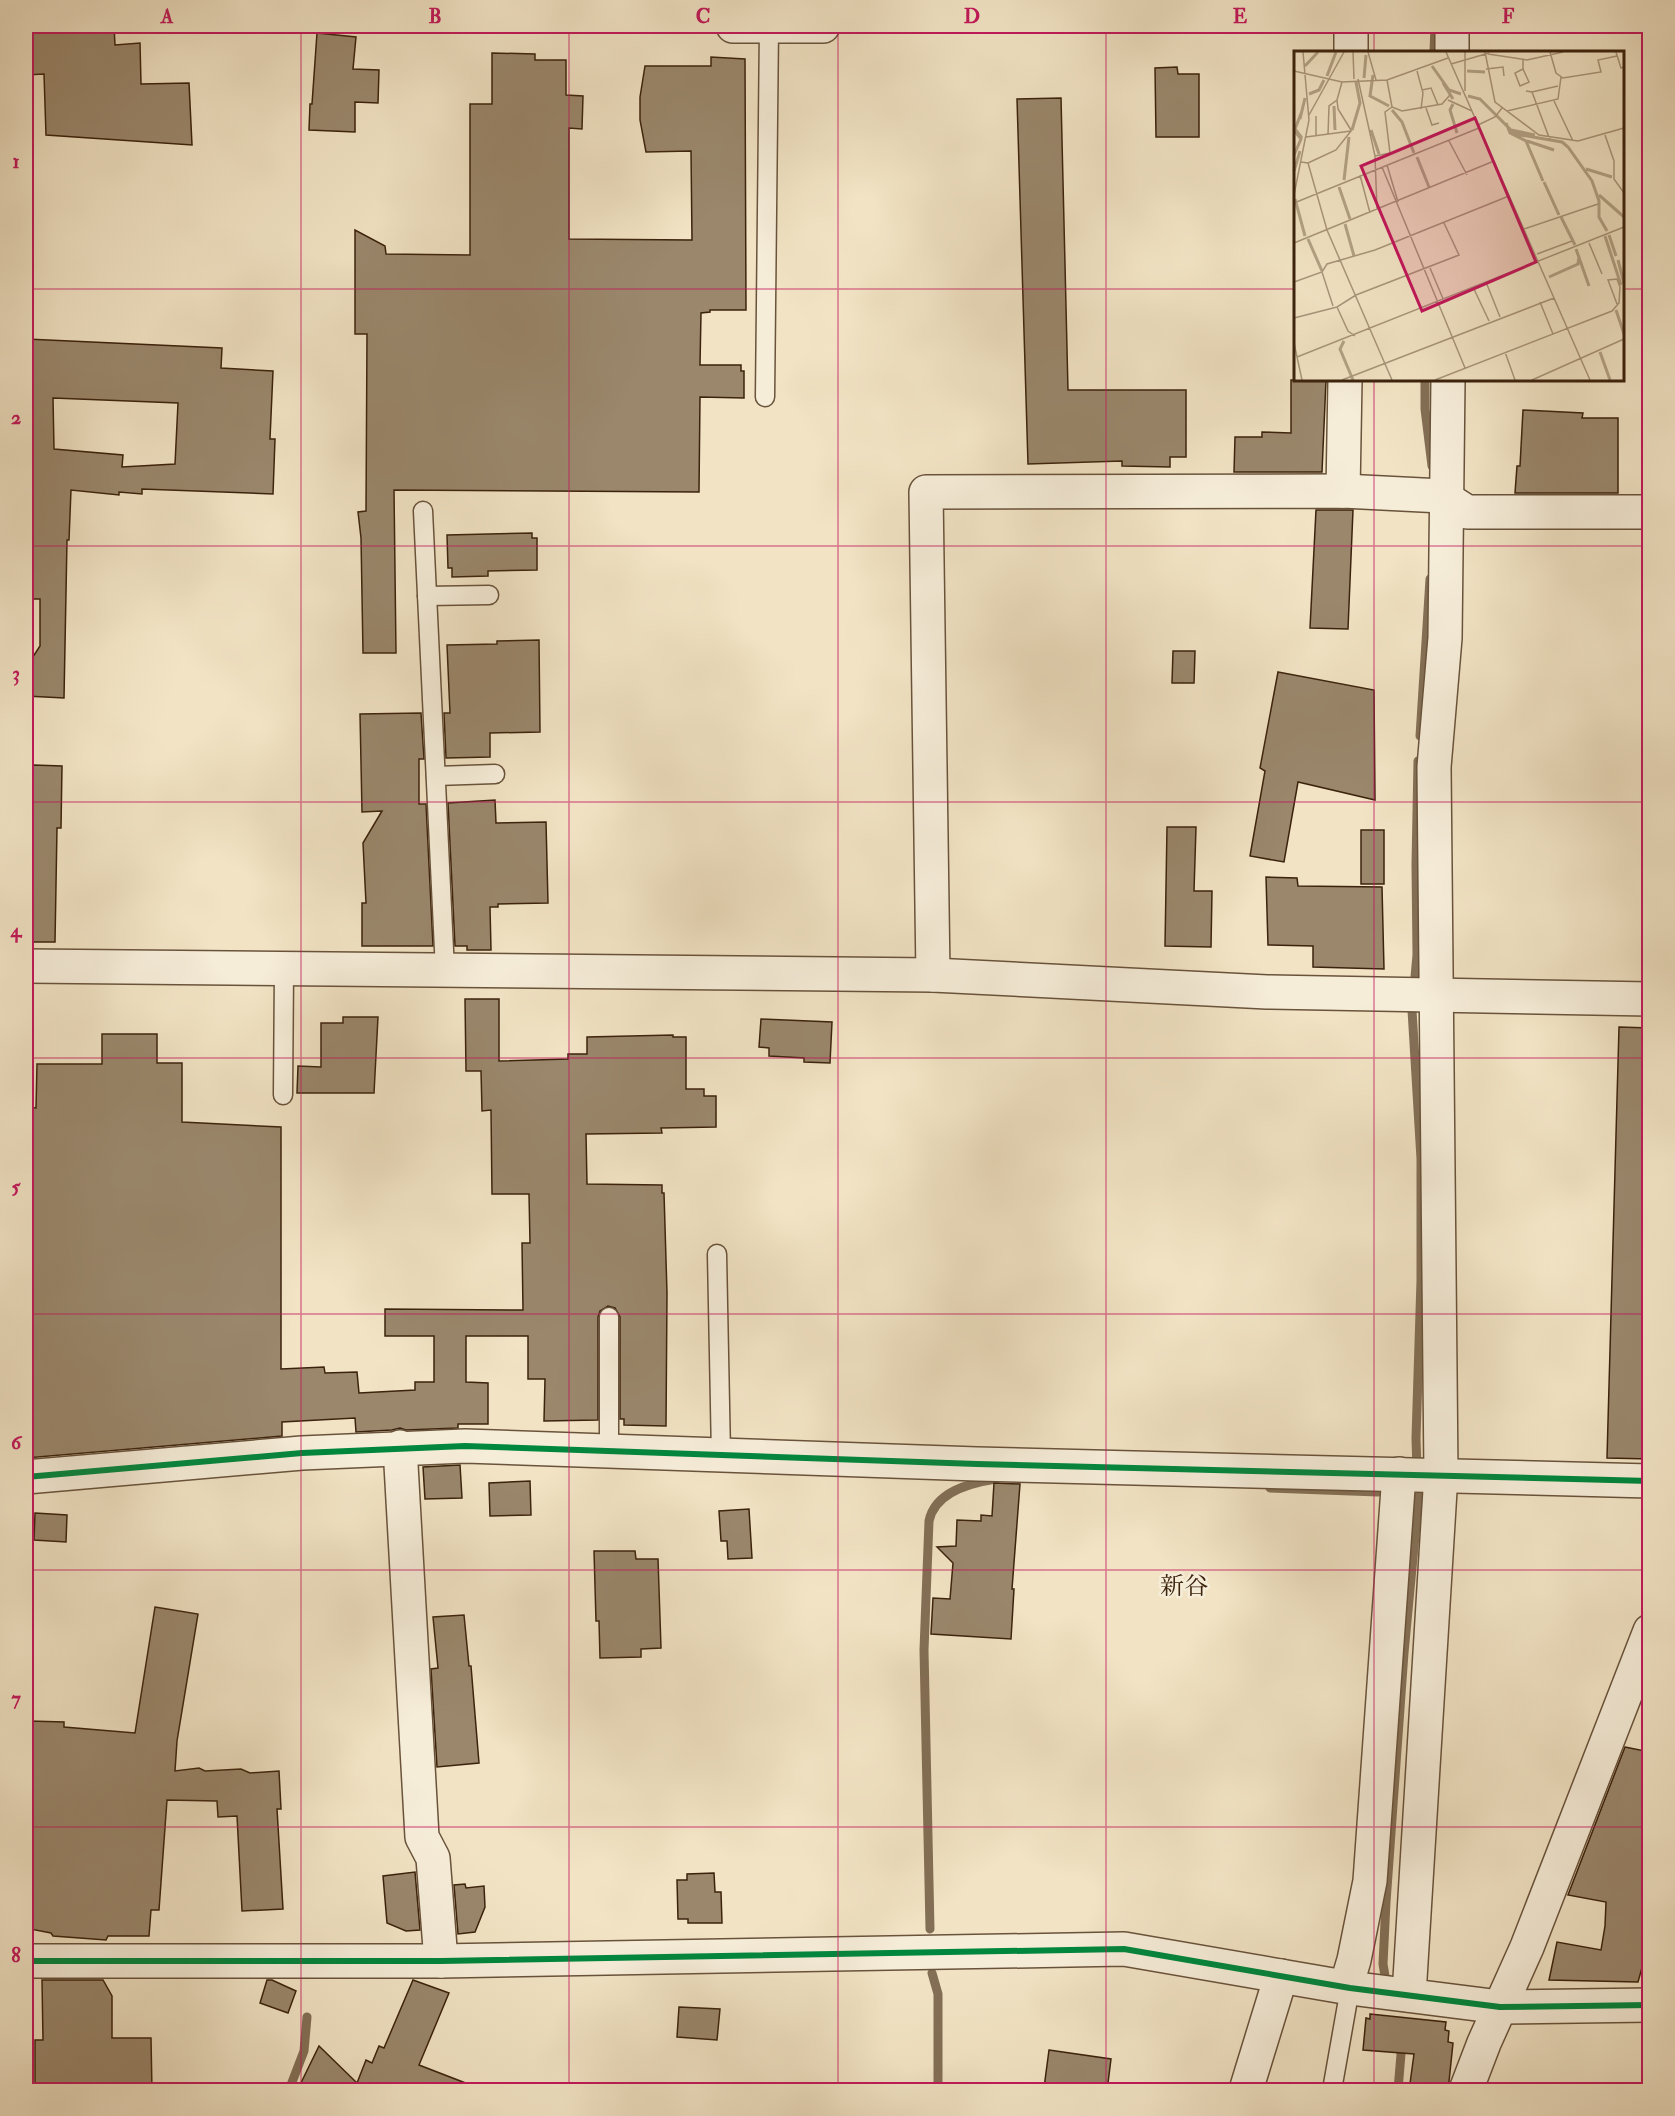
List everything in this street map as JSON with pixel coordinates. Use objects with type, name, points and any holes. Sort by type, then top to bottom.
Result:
[{"type":"street","points":[[733,26],[823,26]]},
{"type":"street","points":[[1351,26],[1351,51]]},
{"type":"street","points":[[1452,26],[1452,51]]},
{"type":"street","points":[[1343,491],[1345,381]]},
{"type":"street","points":[[1408,1995],[1441,1474],[1434,767],[1445,638],[1448,381]]},
{"type":"street","points":[[933,975],[926,492],[1343,491],[1442,496],[1467,512],[1650,512]]},
{"type":"street","points":[[26,966],[933,975],[1267,992],[1650,999]]},
{"type":"street","points":[[26,1477],[302,1453],[465,1446],[966,1464],[1441,1474],[1650,1481]]},
{"type":"street","points":[[400,1448],[422,1837],[433,1858],[441,1961]]},
{"type":"street","points":[[1355,1988],[1354,1960],[1370,1881],[1398,1474]]},
{"type":"street","points":[[1466,2091],[1527,1947],[1650,1631]]},
{"type":"street","points":[[26,1961],[441,1961],[1124,1949],[1355,1988],[1500,2007],[1650,2005]]},
{"type":"street","points":[[1246,2091],[1281,1976]]},
{"type":"lane","points":[[765,397],[769,27]]},
{"type":"lane","points":[[423,512],[445,971]]},
{"type":"lane","points":[[427,596],[489,595]]},
{"type":"lane","points":[[436,776],[495,774]]},
{"type":"lane","points":[[283,1095],[284,970]]},
{"type":"lane","points":[[717,1254],[721,1455]]},
{"type":"lane","points":[[609,1317],[609,1450]]},
{"type":"lane","points":[[1332,2091],[1355,1988]]},
{"type":"building","points":[[114,26],[115,45],[140,43],[141,84],[189,83],[192,145],[46,135],[44,74],[26,75],[26,30]]},
{"type":"building","points":[[317,33],[356,37],[353,69],[379,70],[378,103],[355,102],[355,132],[309,130]]},
{"type":"building","points":[[492,53],[535,54],[535,60],[566,60],[566,95],[583,96],[582,129],[569,128],[569,239],[692,240],[691,151],[646,152],[640,120],[640,97],[645,66],[711,66],[711,57],[745,59],[746,310],[710,310],[710,312],[701,313],[700,365],[741,365],[741,371],[744,371],[744,398],[700,397],[699,492],[394,490],[396,653],[363,653],[361,538],[358,512],[366,511],[367,334],[355,334],[355,230],[385,246],[386,254],[470,255],[470,104],[492,104]]},
{"type":"building","points":[[1177,67],[1178,74],[1199,74],[1199,137],[1156,137],[1155,68]]},
{"type":"building","points":[[1061,98],[1068,390],[1186,390],[1186,457],[1170,457],[1170,467],[1122,466],[1122,461],[1028,464],[1017,99]]},
{"type":"building","points":[[26,339],[222,348],[221,368],[273,371],[270,439],[275,439],[273,494],[142,489],[142,494],[119,492],[119,495],[71,490],[69,540],[67,540],[64,698],[26,696],[27,666],[40,646],[40,599],[27,599],[26,545],[29,545],[32,484],[26,484]],"holes":[[[53,398],[178,403],[175,464],[122,467],[123,455],[54,449]]]},
{"type":"building","points":[[1291,380],[1326,381],[1322,472],[1234,472],[1235,437],[1262,437],[1262,432],[1291,433]]},
{"type":"building","points":[[1523,410],[1583,413],[1582,418],[1618,418],[1618,493],[1515,493],[1517,466],[1520,466]]},
{"type":"building","points":[[1316,510],[1353,510],[1348,629],[1310,628]]},
{"type":"building","points":[[532,533],[532,538],[537,538],[537,570],[488,571],[488,576],[452,577],[452,568],[448,568],[447,535]]},
{"type":"building","points":[[539,640],[540,732],[490,733],[490,757],[446,758],[444,713],[450,713],[447,645]]},
{"type":"building","points":[[1173,651],[1195,651],[1194,683],[1172,683]]},
{"type":"building","points":[[1278,672],[1374,690],[1375,800],[1298,782],[1284,862],[1250,856],[1265,771],[1260,768]]},
{"type":"building","points":[[421,713],[424,759],[419,759],[419,804],[426,804],[433,946],[362,946],[362,903],[366,903],[363,843],[382,811],[362,812],[360,714]]},
{"type":"building","points":[[33,765],[62,766],[61,828],[57,828],[55,942],[26,942],[26,802],[33,803]]},
{"type":"building","points":[[495,800],[496,823],[546,822],[548,903],[498,904],[498,907],[490,907],[491,950],[467,950],[467,946],[455,946],[448,803]]},
{"type":"building","points":[[1167,827],[1196,827],[1194,891],[1212,891],[1211,947],[1165,946]]},
{"type":"building","points":[[1361,830],[1384,830],[1384,884],[1361,884]]},
{"type":"building","points":[[1266,877],[1297,878],[1298,886],[1382,887],[1384,969],[1313,967],[1313,946],[1268,945]]},
{"type":"building","points":[[465,999],[499,999],[499,1061],[568,1059],[568,1054],[587,1054],[587,1037],[673,1035],[673,1037],[686,1037],[686,1089],[704,1089],[704,1096],[716,1096],[716,1127],[661,1128],[662,1133],[586,1134],[587,1184],[662,1185],[667,1293],[666,1426],[624,1425],[624,1419],[620,1419],[620,1317],[615,1308],[608,1306],[600,1311],[598,1317],[598,1420],[544,1421],[545,1379],[528,1379],[528,1336],[466,1336],[466,1382],[488,1383],[488,1424],[458,1424],[458,1428],[406,1430],[400,1428],[356,1432],[355,1418],[282,1422],[282,1436],[26,1458],[26,1107],[36,1108],[37,1064],[102,1064],[102,1034],[157,1034],[157,1063],[182,1063],[182,1122],[281,1127],[281,1369],[324,1367],[325,1373],[357,1372],[359,1393],[415,1390],[415,1382],[434,1382],[434,1336],[385,1336],[385,1309],[523,1310],[522,1243],[530,1243],[529,1194],[492,1194],[491,1110],[482,1111],[481,1071],[466,1071]]},
{"type":"building","points":[[343,1017],[378,1017],[374,1093],[297,1093],[298,1066],[321,1067],[321,1023],[343,1023]]},
{"type":"building","points":[[761,1019],[832,1022],[830,1063],[804,1062],[804,1058],[769,1056],[769,1048],[759,1047]]},
{"type":"building","points":[[1619,1027],[1650,1028],[1650,1459],[1607,1458]]},
{"type":"building","points":[[460,1465],[462,1498],[425,1499],[423,1467]]},
{"type":"building","points":[[530,1481],[531,1515],[490,1516],[489,1483]]},
{"type":"building","points":[[994,1483],[1020,1484],[1012,1589],[1014,1589],[1011,1639],[931,1634],[933,1598],[950,1599],[953,1563],[937,1547],[956,1546],[957,1520],[981,1521],[981,1515],[992,1516]]},
{"type":"building","points":[[749,1509],[752,1558],[728,1559],[727,1541],[721,1541],[719,1511]]},
{"type":"building","points":[[35,1513],[67,1515],[66,1542],[34,1540]]},
{"type":"building","points":[[594,1551],[635,1551],[636,1559],[658,1559],[661,1648],[641,1649],[641,1657],[600,1658],[599,1621],[596,1621]]},
{"type":"building","points":[[155,1607],[198,1614],[177,1741],[175,1771],[199,1768],[205,1771],[241,1769],[250,1773],[279,1771],[281,1809],[277,1809],[283,1909],[242,1911],[237,1816],[218,1817],[217,1801],[167,1800],[159,1910],[151,1910],[149,1936],[108,1936],[106,1940],[53,1936],[51,1933],[30,1929],[29,1721],[64,1722],[64,1727],[135,1733]]},
{"type":"building","points":[[464,1615],[469,1666],[471,1666],[479,1763],[437,1767],[431,1669],[438,1668],[433,1617]]},
{"type":"building","points":[[1625,1747],[1650,1752],[1650,1939],[1638,1982],[1549,1980],[1557,1942],[1601,1950],[1606,1902],[1568,1895]]},
{"type":"building","points":[[415,1872],[420,1930],[406,1931],[387,1923],[383,1876]]},
{"type":"building","points":[[714,1873],[715,1892],[721,1892],[722,1923],[688,1923],[688,1919],[678,1919],[677,1880],[687,1880],[687,1874]]},
{"type":"building","points":[[465,1884],[466,1888],[484,1886],[485,1907],[475,1932],[458,1934],[454,1885]]},
{"type":"building","points":[[42,1980],[103,1980],[112,1996],[112,2038],[151,2038],[152,2091],[35,2091],[35,2040],[43,2040]]},
{"type":"building","points":[[267,1980],[296,1991],[288,2013],[260,2003]]},
{"type":"building","points":[[413,1980],[449,1993],[419,2065],[481,2089],[480,2091],[297,2091],[319,2046],[357,2083],[366,2060],[372,2063],[379,2046],[384,2048]]},
{"type":"building","points":[[679,2007],[720,2009],[717,2040],[677,2037]]},
{"type":"building","points":[[1370,2014],[1446,2022],[1445,2030],[1449,2031],[1448,2042],[1453,2043],[1448,2091],[1409,2091],[1414,2054],[1363,2050],[1366,2018],[1370,2019]]},
{"type":"building","points":[[1049,2050],[1111,2059],[1107,2091],[1062,2091],[1044,2088]]},
{"type":"waterway","points":[[1434,51],[1435,26]]},
{"type":"waterway","points":[[1425,381],[1425,409],[1432,466]]},
{"type":"waterway","points":[[1420,736],[1430,579]]},
{"type":"waterway","points":[[1389,1986],[1383,1964],[1386,1902],[1404,1653],[1418,1504],[1416,1438],[1421,1281],[1421,1159],[1412,1010],[1417,955],[1418,761]]},
{"type":"waterway","points":[[930,1929],[924,1650],[929,1521],[932,1511],[946,1496],[965,1486],[996,1479]]},
{"type":"waterway","points":[[1270,1488],[1378,1492]]},
{"type":"waterway","points":[[932,1973],[938,1994],[938,2090]]},
{"type":"waterway","points":[[289,2090],[304,2051],[307,2017]]},
{"type":"waterway","points":[[1398,2090],[1402,2042]]},
{"type":"cycle path","points":[[26,1477],[302,1453],[465,1446],[977,1464],[1650,1481]]},
{"type":"cycle path","points":[[26,1961],[441,1961],[1124,1949],[1350,1988],[1500,2007],[1650,2005]]},
{"type":"district","name":"新谷","points":[[1184,1586]]}]
